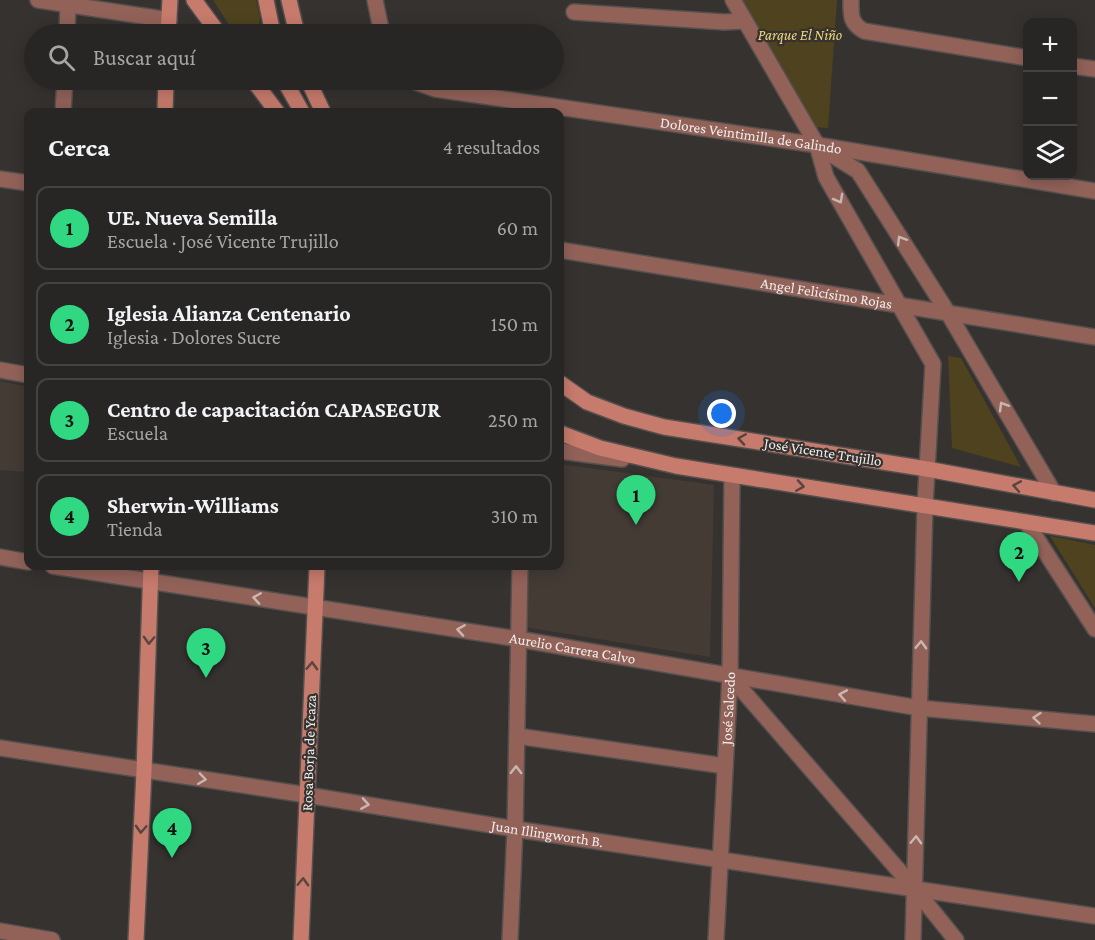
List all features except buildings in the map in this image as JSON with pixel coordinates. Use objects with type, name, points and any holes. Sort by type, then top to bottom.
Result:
[{"type":"main road","points":[[168,24],[170,0]]},
{"type":"main road","points":[[194,0],[212,24]]},
{"type":"main road","points":[[266,0],[271,24]]},
{"type":"main road","points":[[289,0],[295,24]]},
{"type":"main road","points":[[165,108],[166,90]]},
{"type":"main road","points":[[260,90],[274,108]]},
{"type":"main road","points":[[290,90],[300,108]]},
{"type":"main road","points":[[313,90],[321,108]]},
{"type":"main road","name":"José Vicente Trujillo","points":[[564,385],[587,402],[624,416],[664,427],[927,469],[1095,500]]},
{"type":"main road","points":[[564,434],[600,448],[676,466],[1095,533]]},
{"type":"main road","name":"Rosa Borja de Ycaza","points":[[301,940],[316,570]]},
{"type":"main road","points":[[136,940],[151,573]]},
{"type":"street","points":[[38,0],[68,4],[155,24]]},
{"type":"street","points":[[375,0],[380,24]]},
{"type":"street","points":[[733,0],[817,145],[826,177],[933,364],[925,506],[913,940]]},
{"type":"street","points":[[851,0],[852,20],[856,27],[864,31],[1023,57]]},
{"type":"street","points":[[67,24],[68,4]]},
{"type":"street","points":[[574,12],[724,22],[745,21]]},
{"type":"street","points":[[1077,67],[1095,69]]},
{"type":"street","points":[[63,108],[64,90]]},
{"type":"street","name":"Dolores Veintimilla de Galindo","points":[[442,90],[817,145],[1095,190]]},
{"type":"street","points":[[817,145],[858,171],[948,313],[1054,492]]},
{"type":"street","points":[[0,179],[24,182]]},
{"type":"street","name":"Angel Felicísimo Rojas","points":[[564,251],[1095,337]]},
{"type":"street","points":[[0,370],[24,374]]},
{"type":"street","points":[[564,452],[676,466]]},
{"type":"street","name":"José Salcedo","points":[[716,940],[730,676],[732,476]]},
{"type":"street","points":[[1026,522],[1095,629]]},
{"type":"street","points":[[0,557],[24,561]]},
{"type":"street","name":"Aurelio Carrera Calvo","points":[[109,570],[151,573],[315,608],[519,639],[919,708],[1095,723]]},
{"type":"street","points":[[510,940],[515,829],[520,570]]},
{"type":"street","points":[[730,676],[914,888],[956,940]]},
{"type":"street","points":[[517,736],[726,766]]},
{"type":"street","name":"Juan Illingworth B.","points":[[0,748],[515,829],[1095,916]]},
{"type":"street","points":[[0,931],[52,940]]},
{"type":"shaded area","points":[[0,381],[24,386],[24,472],[0,470]]},
{"type":"shaded area","points":[[564,465],[714,485],[710,657],[518,626],[520,570],[564,570]]},
{"type":"green space","points":[[213,0],[256,0],[259,24],[229,24]]},
{"type":"green space","name":"Parque El Niño","points":[[741,0],[837,0],[828,128],[812,127]]},
{"type":"green space","points":[[948,356],[961,358],[1021,467],[952,448]]},
{"type":"green space","points":[[1050,536],[1095,545],[1095,608]]},
{"type":"place","name":"UE. Nueva Semilla","points":[[636,525]]},
{"type":"place","name":"Iglesia Alianza Centenario","points":[[1019,582]]},
{"type":"place","name":"Centro de capacitación CAPASEGUR","points":[[206,678]]},
{"type":"place","name":"Sherwin-Williams","points":[[172,858]]}]
